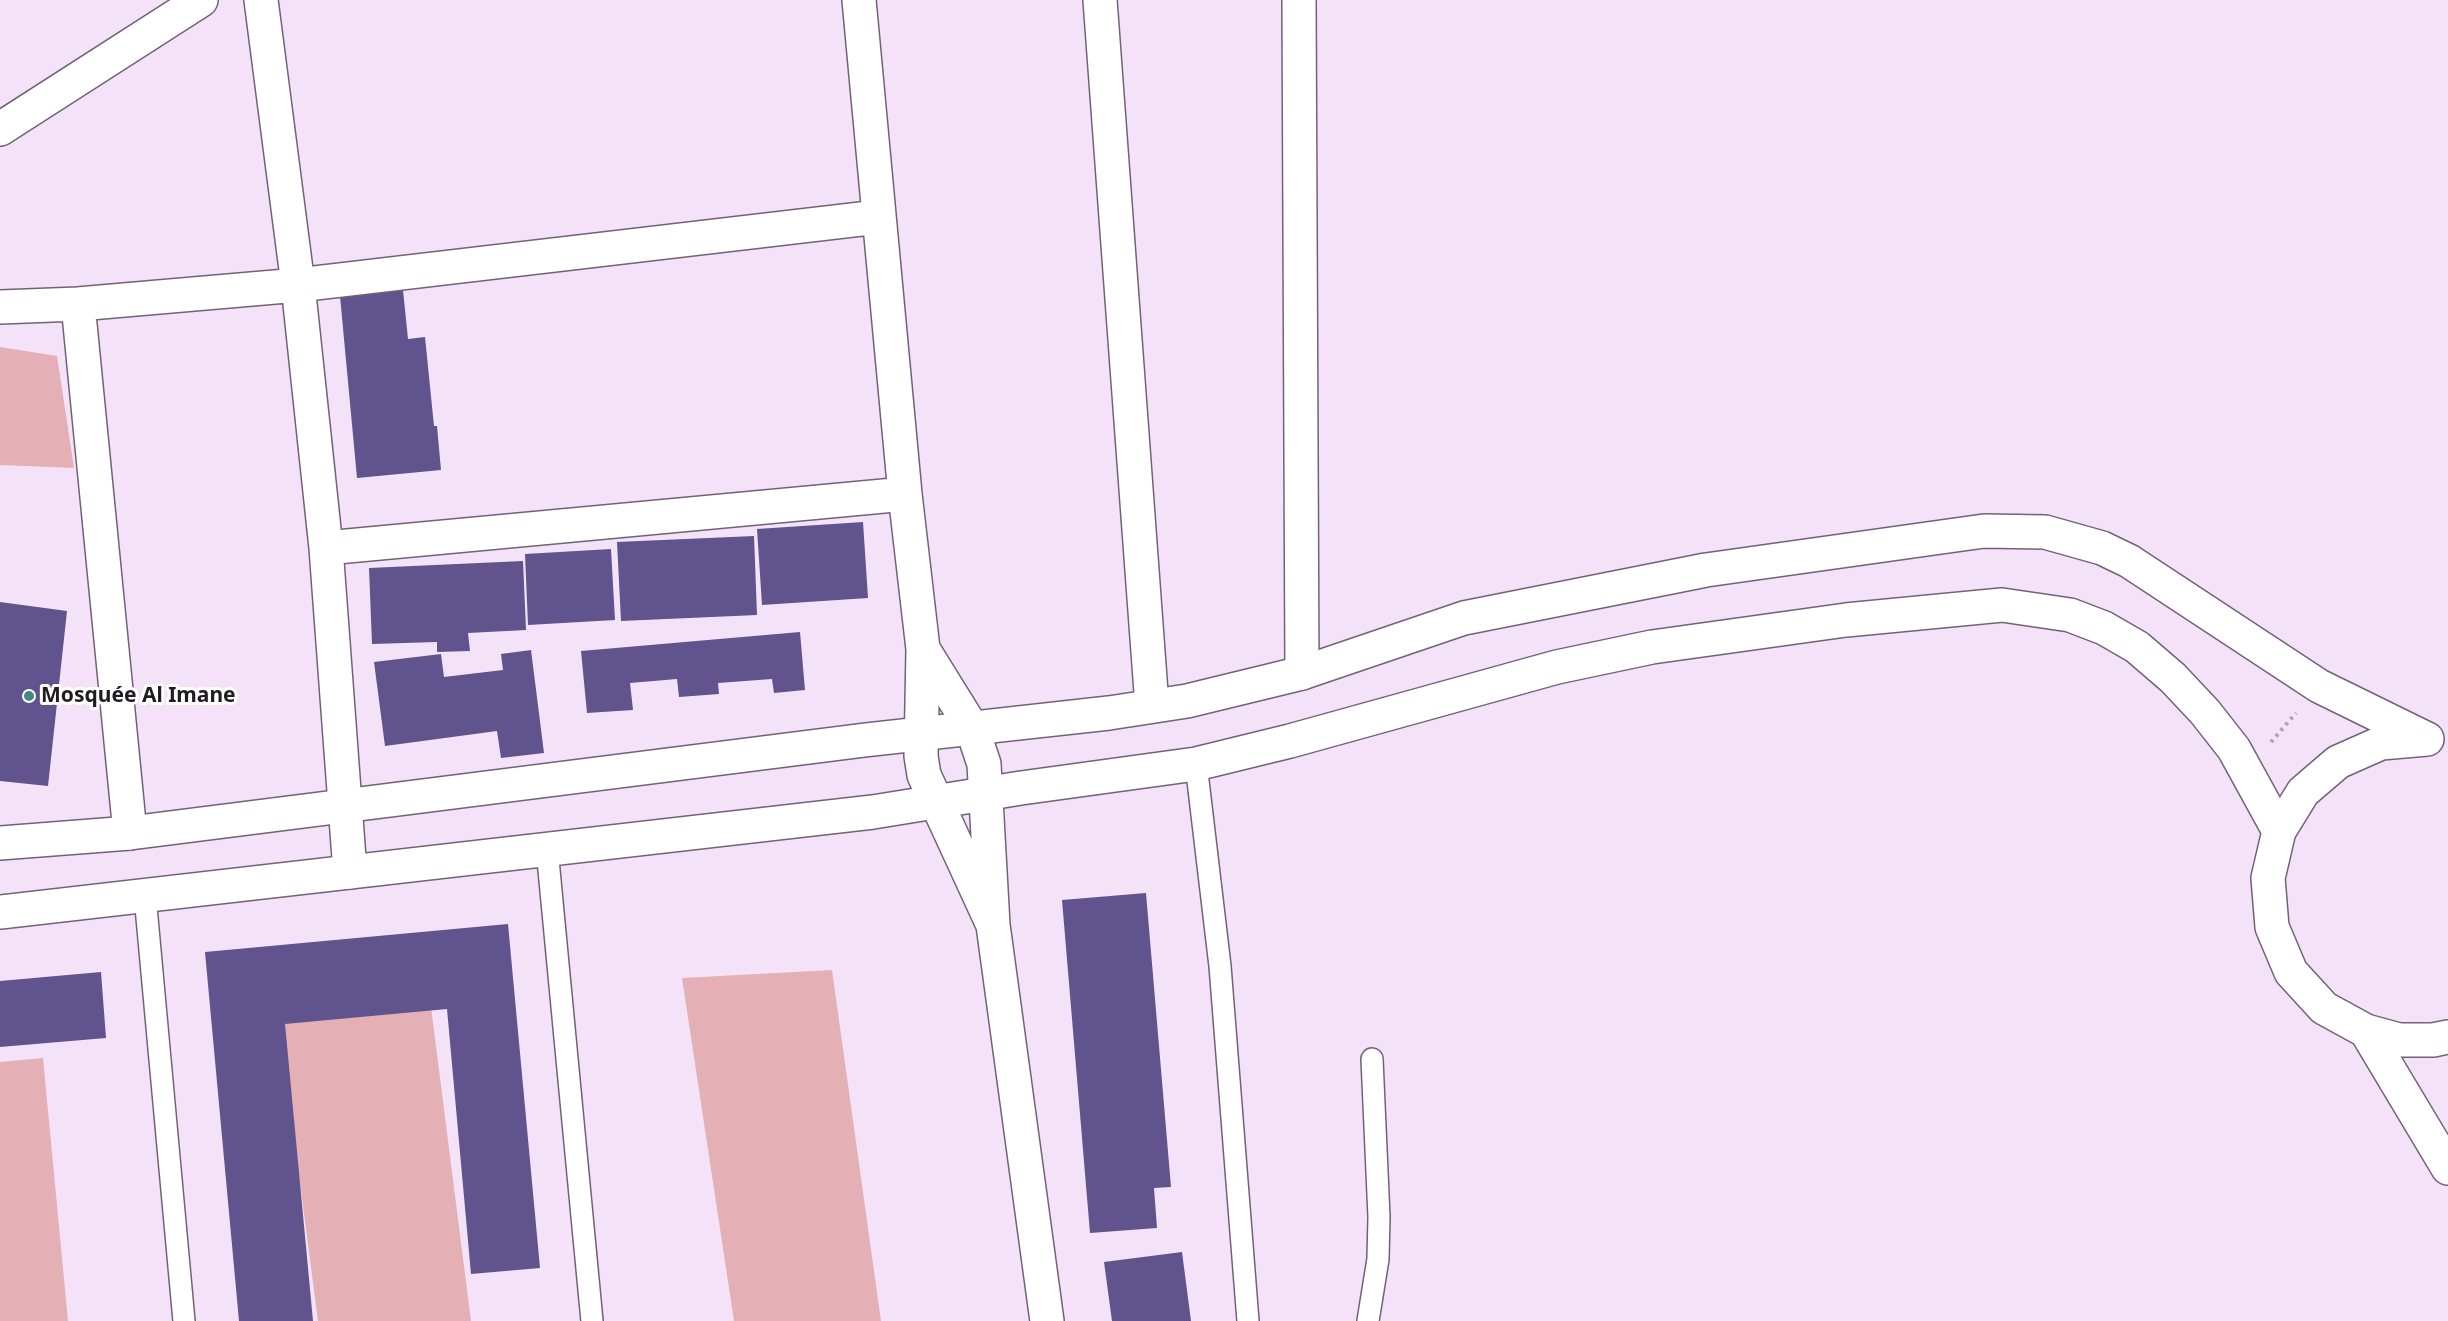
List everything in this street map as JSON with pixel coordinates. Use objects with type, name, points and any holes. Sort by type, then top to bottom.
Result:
[{"type":"main road","points":[[0,129],[201,0]]},
{"type":"main road","points":[[261,0],[298,285],[326,548],[350,872]]},
{"type":"main road","points":[[859,0],[904,494],[923,649],[920,734],[924,775],[993,925]]},
{"type":"main road","points":[[1100,0],[1152,706]]},
{"type":"main road","points":[[1299,0],[1302,673]]},
{"type":"main road","points":[[0,308],[78,304],[298,285],[878,217]]},
{"type":"main road","points":[[78,304],[129,833]]},
{"type":"main road","points":[[326,548],[904,494]]},
{"type":"main road","points":[[0,843],[129,833],[1152,706],[1245,688],[1302,673],[1464,618],[1706,570],[1984,531],[2045,532],[2074,538],[2129,561],[2319,686],[2438,741]]},
{"type":"main road","points":[[0,912],[873,812],[1196,764],[1301,738],[1535,673],[1642,650],[1846,620],[2002,605],[2070,615],[2104,628],[2137,647],[2173,678],[2205,712],[2234,749],[2279,831]]},
{"type":"main road","points":[[923,649],[972,728],[980,745],[986,794],[993,925],[1047,1321]]},
{"type":"main road","points":[[2438,741],[2381,743],[2338,762],[2303,792],[2279,831],[2268,878],[2272,927],[2291,972],[2324,1008],[2366,1031],[2399,1040],[2433,1040],[2448,1037]]},
{"type":"main road","points":[[2366,1031],[2448,1168]]},
{"type":"lane","points":[[1196,764],[1220,966],[1248,1321]]},
{"type":"lane","points":[[547,849],[592,1321]]},
{"type":"lane","points":[[145,896],[184,1321]]},
{"type":"lane","points":[[1368,1321],[1378,1259],[1379,1217],[1372,1059]]},
{"type":"path","points":[[2246,772],[2319,686]]},
{"type":"shaded area","points":[[0,347],[57,356],[74,468],[0,465]]},
{"type":"shaded area","points":[[832,970],[881,1321],[734,1321],[682,978]]},
{"type":"shaded area","points":[[431,1007],[471,1321],[318,1321],[279,1021]]},
{"type":"shaded area","points":[[43,1058],[68,1321],[0,1321],[0,1062]]},
{"type":"building","points":[[403,290],[408,339],[425,337],[441,470],[357,478],[340,296]]},
{"type":"building","points":[[863,522],[868,598],[762,605],[757,529]]},
{"type":"building","points":[[754,536],[757,615],[621,621],[617,542]]},
{"type":"building","points":[[611,549],[615,620],[528,625],[525,554]]},
{"type":"building","points":[[523,561],[526,630],[468,633],[470,651],[437,652],[437,642],[372,644],[369,568]]},
{"type":"building","name":"Mosquée Al Imane","points":[[0,602],[67,611],[48,786],[0,781]]},
{"type":"building","points":[[800,632],[805,690],[774,693],[772,679],[718,683],[719,694],[679,697],[677,679],[630,683],[633,710],[587,713],[581,651]]},
{"type":"building","points":[[531,650],[544,753],[501,758],[497,731],[385,746],[374,662],[441,654],[444,677],[503,670],[501,654]]},
{"type":"building","points":[[1146,893],[1171,1187],[1154,1188],[1157,1228],[1090,1233],[1062,900]]},
{"type":"building","points":[[508,924],[540,1268],[471,1274],[447,1009],[285,1024],[313,1321],[239,1321],[205,952]]},
{"type":"building","points":[[101,972],[106,1038],[0,1047],[0,981]]},
{"type":"building","points":[[1182,1252],[1191,1321],[1112,1321],[1104,1262]]},
{"type":"place","name":"Mosquée Al Imane","points":[[29,696]]}]
